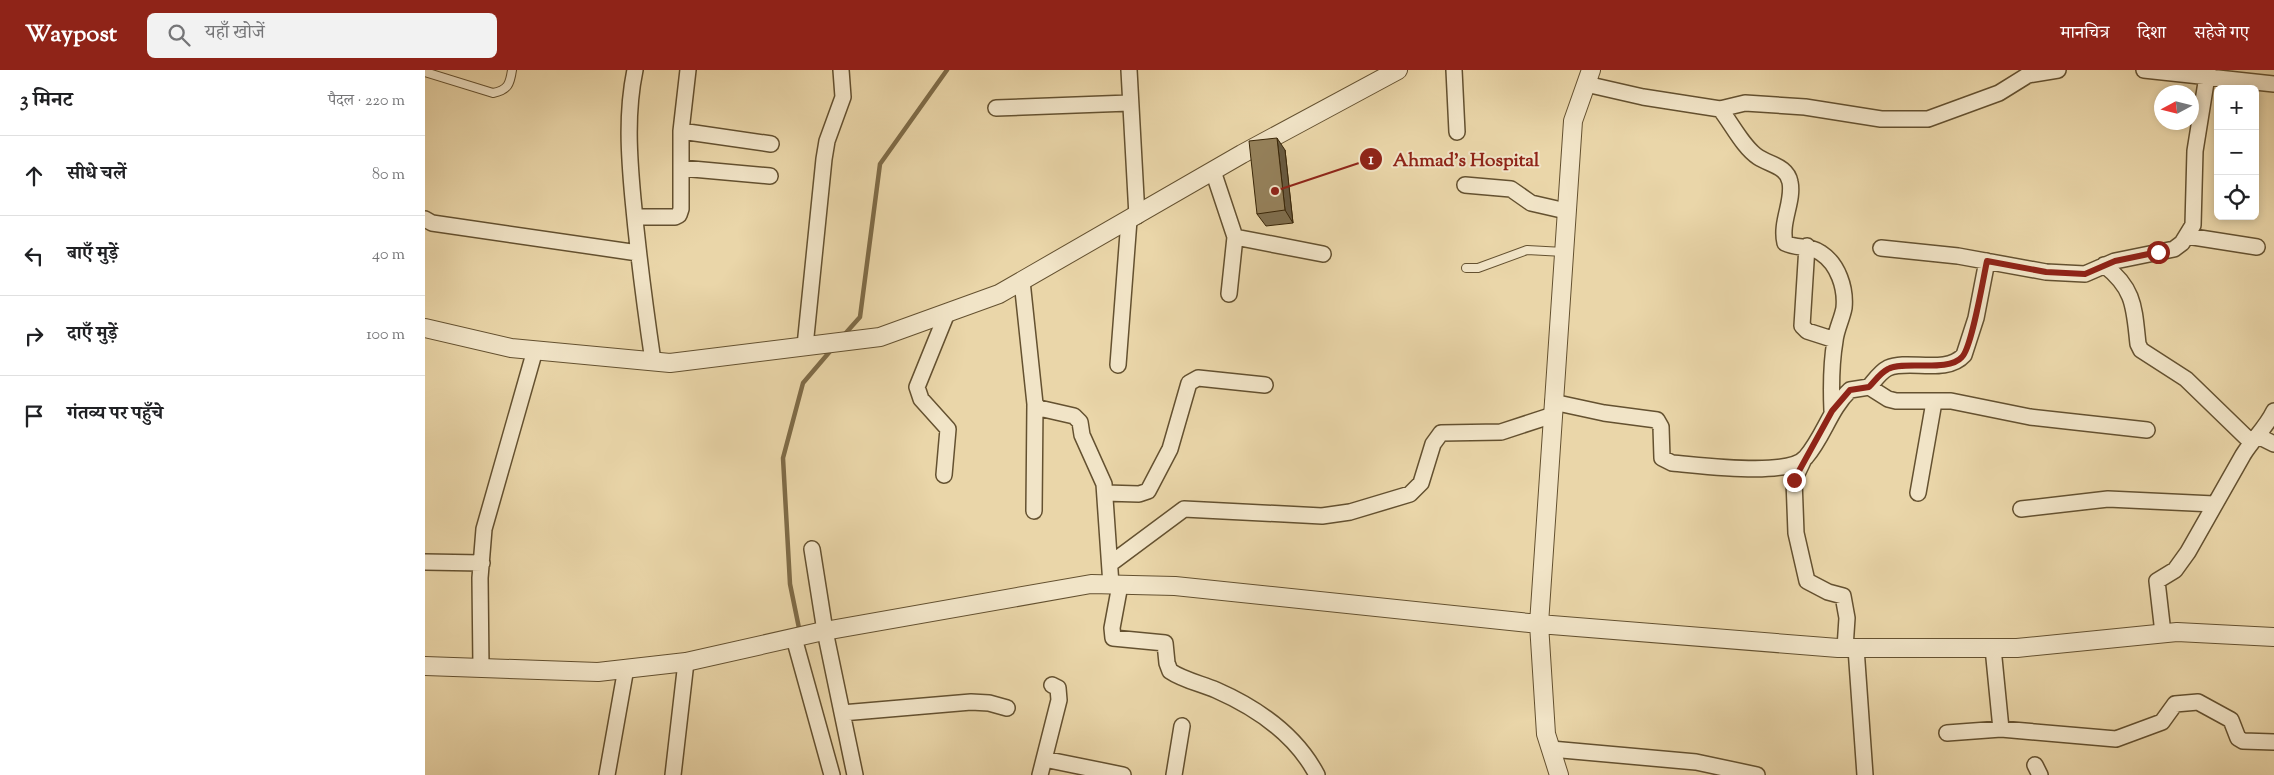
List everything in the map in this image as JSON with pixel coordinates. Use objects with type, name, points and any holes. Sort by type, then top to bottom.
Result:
[{"type":"street","points":[[635,70],[631,88],[628,143],[637,252],[653,361]]},
{"type":"street","points":[[635,217],[675,217],[679,215],[681,209],[681,131],[688,70]]},
{"type":"street","points":[[812,346],[824,159],[827,141],[843,97],[841,70]]},
{"type":"street","points":[[1118,366],[1133,218],[1129,70]]},
{"type":"street","points":[[425,328],[511,348],[670,363],[879,337],[999,294],[1213,171],[1398,70]]},
{"type":"street","points":[[1454,70],[1457,132]]},
{"type":"street","points":[[1559,775],[1546,734],[1539,624],[1573,121],[1588,77],[1643,97],[1721,110],[1745,103],[1805,107],[1881,119],[1929,119],[1999,93],[2032,72],[2058,70]]},
{"type":"street","points":[[2145,70],[2257,76],[2274,84]]},
{"type":"street","points":[[1881,248],[1987,261],[2046,272],[2085,274],[2115,261],[2174,249],[2187,236],[2193,225],[2195,151],[2207,73]]},
{"type":"street","points":[[996,108],[1129,104]]},
{"type":"street","points":[[1721,110],[1757,156],[1784,170],[1789,177],[1791,188],[1784,237],[1785,242],[1790,245],[1807,246],[1823,254],[1839,274],[1844,307],[1835,340],[1831,380],[1832,411]]},
{"type":"street","points":[[681,131],[771,144]]},
{"type":"street","points":[[681,168],[770,176]]},
{"type":"street","points":[[1213,171],[1235,237],[1229,294]]},
{"type":"street","points":[[1465,185],[1511,189],[1531,203],[1567,211]]},
{"type":"street","points":[[425,219],[432,223],[637,252]]},
{"type":"street","points":[[2187,236],[2257,247]]},
{"type":"street","points":[[1235,237],[1323,254]]},
{"type":"street","points":[[1807,246],[1802,326],[1807,331],[1835,340]]},
{"type":"street","points":[[1865,775],[1851,648],[1843,596],[1828,592],[1807,581],[1797,533],[1794,480],[1832,411],[1850,390],[1869,387],[1882,372],[1890,368],[1924,367],[1955,362],[1964,356],[1976,318],[1987,261]]},
{"type":"street","points":[[2105,266],[2125,284],[2130,295],[2138,344],[2141,350],[2186,379],[2254,439],[2274,444]]},
{"type":"street","points":[[1022,281],[1035,404],[1034,511]]},
{"type":"street","points":[[944,475],[947,429],[921,399],[917,387],[947,313]]},
{"type":"street","points":[[481,668],[482,563],[485,529],[535,350]]},
{"type":"street","points":[[1105,493],[1139,494],[1148,491],[1170,449],[1189,384],[1193,380],[1198,378],[1265,385]]},
{"type":"street","points":[[1869,387],[1887,399],[1896,401],[1951,401],[2030,417],[2147,430]]},
{"type":"street","points":[[1918,493],[1934,402]]},
{"type":"street","points":[[1035,404],[1039,408],[1077,418],[1082,435],[1101,476],[1105,493],[1110,564],[1115,585],[1113,638],[1165,643],[1167,663],[1170,671],[1236,699],[1250,707],[1284,733],[1303,753],[1317,775]]},
{"type":"street","points":[[1110,564],[1184,509],[1322,516],[1350,512],[1410,494],[1421,483],[1433,444],[1441,433],[1501,432],[1553,408],[1657,420],[1661,427],[1662,458],[1671,462],[1749,468],[1785,468],[1804,459]]},
{"type":"street","points":[[2163,633],[2157,581],[2175,570],[2188,552],[2213,504],[2254,439],[2270,421],[2274,411]]},
{"type":"street","points":[[2021,509],[2108,499],[2213,504]]},
{"type":"street","points":[[812,550],[822,632],[855,775]]},
{"type":"street","points":[[425,562],[482,563]]},
{"type":"street","points":[[425,666],[598,672],[686,662],[822,632],[1091,584],[1175,586],[1539,624],[1851,648],[2017,648],[2177,632],[2274,637]]},
{"type":"street","points":[[797,637],[831,775]]},
{"type":"street","points":[[1993,648],[2001,729]]},
{"type":"street","points":[[673,775],[686,662]]},
{"type":"street","points":[[607,775],[626,668]]},
{"type":"street","points":[[1040,775],[1059,700],[1058,688],[1052,685]]},
{"type":"street","points":[[842,713],[971,702],[989,703],[1007,708]]},
{"type":"street","points":[[1947,733],[2001,729],[2116,739],[2162,722],[2175,704],[2198,702],[2231,720],[2238,738],[2243,741],[2274,742]]},
{"type":"street","points":[[1174,775],[1182,726]]},
{"type":"street","points":[[1551,749],[1696,762],[1757,775]]},
{"type":"street","points":[[1044,759],[1123,775]]},
{"type":"lane","points":[[425,72],[493,93],[502,91],[509,85],[512,70]]},
{"type":"lane","points":[[1466,268],[1478,268],[1527,250],[1564,252]]},
{"type":"building","points":[[1277,138],[1285,210],[1257,214],[1249,141]]},
{"type":"waterway","points":[[844,335],[860,317],[880,164],[947,70]]},
{"type":"waterway","points":[[800,633],[790,584],[783,458],[803,383],[832,349]]},
{"type":"place","name":"Ahmad's Hospital","points":[[1275,191]]},
{"type":"route","points":[[1794,480],[1832,411],[1840,399],[1850,390],[1869,387],[1882,372],[1890,368],[1897,366],[1924,367],[1955,362],[1964,356],[1976,318],[1987,261],[2046,272],[2085,274],[2115,261],[2158,252]]}]
